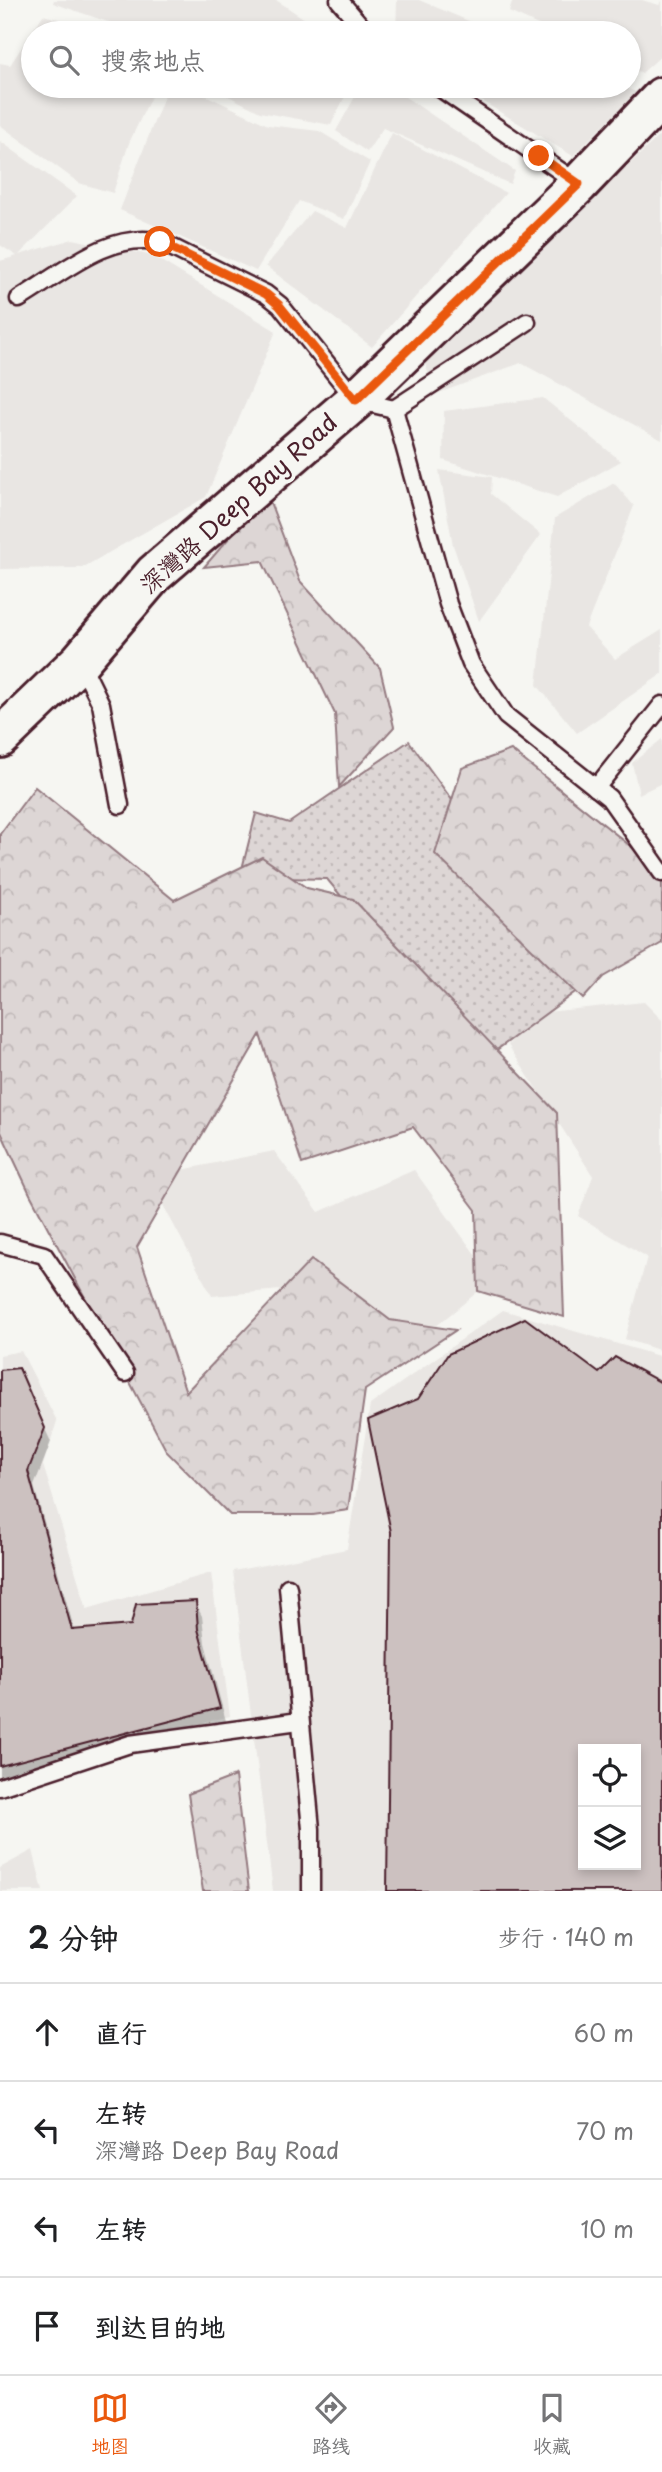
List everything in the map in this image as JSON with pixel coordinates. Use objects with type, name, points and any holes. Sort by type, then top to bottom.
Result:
[{"type":"street","name":"深灣路 Deep Bay Road","points":[[0,737],[80,661],[155,574],[356,400],[579,184],[662,97]]},
{"type":"lane","points":[[339,0],[357,21]]},
{"type":"lane","points":[[454,98],[579,184]]},
{"type":"lane","points":[[19,299],[107,246],[130,239],[160,242],[266,294],[279,305],[356,400],[394,409],[527,322]]},
{"type":"lane","points":[[394,409],[448,604],[471,664],[506,716],[609,798],[662,873]]},
{"type":"lane","points":[[80,661],[101,704],[120,805]]},
{"type":"lane","points":[[596,788],[662,705]]},
{"type":"lane","points":[[0,1243],[44,1255],[125,1373]]},
{"type":"lane","points":[[288,1587],[311,1829],[311,1891]]},
{"type":"lane","points":[[0,1787],[130,1744],[299,1721]]},
{"type":"shaded area","points":[[54,0],[276,0],[308,21],[105,21],[53,3]]},
{"type":"shaded area","points":[[397,0],[419,0],[469,21],[396,21]]},
{"type":"shaded area","points":[[513,0],[642,0],[659,5],[662,1],[662,55],[641,73],[641,21],[529,21],[509,12]]},
{"type":"shaded area","points":[[43,15],[66,21],[39,21]]},
{"type":"shaded area","points":[[21,48],[21,98],[150,98],[129,143],[113,193],[79,183],[0,125],[0,63],[10,65]]},
{"type":"shaded area","points":[[163,98],[211,98],[268,125],[319,131],[370,162],[344,219],[299,201],[256,271],[120,210]]},
{"type":"shaded area","points":[[233,98],[344,98],[331,125],[260,112]]},
{"type":"shaded area","points":[[354,98],[407,98],[515,171],[510,184],[383,128],[367,152],[336,131]]},
{"type":"shaded area","points":[[477,98],[630,98],[573,156]]},
{"type":"shaded area","points":[[392,133],[506,193],[372,347],[266,266],[312,211],[347,228]]},
{"type":"shaded area","points":[[662,133],[662,440],[521,363],[436,394],[424,361]]},
{"type":"shaded area","points":[[0,141],[77,196],[19,255],[73,239],[153,256],[276,331],[206,497],[82,568],[0,569],[0,261],[17,256],[0,245]]},
{"type":"shaded area","points":[[543,398],[621,461],[557,497],[443,460],[444,411]]},
{"type":"shaded area","points":[[439,470],[492,477],[491,494],[541,535],[479,621],[453,545]]},
{"type":"shaded area","points":[[614,483],[634,506],[586,627],[615,659],[662,630],[662,674],[577,733],[537,685],[555,518]]},
{"type":"shaded area","points":[[662,739],[662,783],[639,794],[632,763]]},
{"type":"shaded area","points":[[644,1002],[662,1020],[662,1351],[625,1339],[647,1257],[578,1216],[593,1176],[508,1045],[537,1013]]},
{"type":"shaded area","points":[[274,1151],[319,1212],[414,1170],[493,1279],[411,1347],[316,1287],[212,1296],[148,1177]]},
{"type":"shaded area","points":[[503,1310],[662,1357],[662,1891],[273,1891],[233,1571],[347,1549],[370,1405]]},
{"type":"shaded area","points":[[21,1351],[57,1421],[43,1465],[87,1609],[211,1573],[230,1716],[0,1775],[0,1355]]},
{"type":"shaded area","points":[[33,1850],[43,1891],[0,1891],[0,1868]]},
{"type":"green space","points":[[267,494],[300,581],[380,668],[394,727],[339,787],[335,714],[262,561],[204,567]]},
{"type":"green space","points":[[409,741],[586,984],[479,1063],[327,879],[240,877],[256,813],[289,823]]},
{"type":"green space","points":[[511,750],[659,869],[662,875],[662,943],[603,977],[583,999],[435,854],[462,768]]},
{"type":"green space","points":[[35,787],[174,900],[262,857],[307,888],[353,899],[557,1113],[564,1317],[478,1291],[476,1210],[413,1127],[302,1164],[260,1035],[137,1247],[186,1392],[311,1260],[390,1320],[456,1330],[365,1390],[348,1510],[313,1515],[230,1515],[167,1452],[30,1194],[0,1130],[0,834]]},
{"type":"green space","points":[[235,1776],[249,1891],[203,1891],[188,1794]]},
{"type":"building","points":[[525,1318],[599,1373],[615,1357],[662,1383],[662,1891],[387,1891],[391,1532],[368,1420],[418,1399],[448,1354]]},
{"type":"building","points":[[19,1368],[45,1428],[28,1471],[72,1630],[131,1625],[136,1604],[196,1601],[198,1629],[220,1708],[0,1766],[0,1370]]},
{"type":"route","points":[[160,242],[266,294],[279,305],[356,400],[579,184],[539,156]]}]
